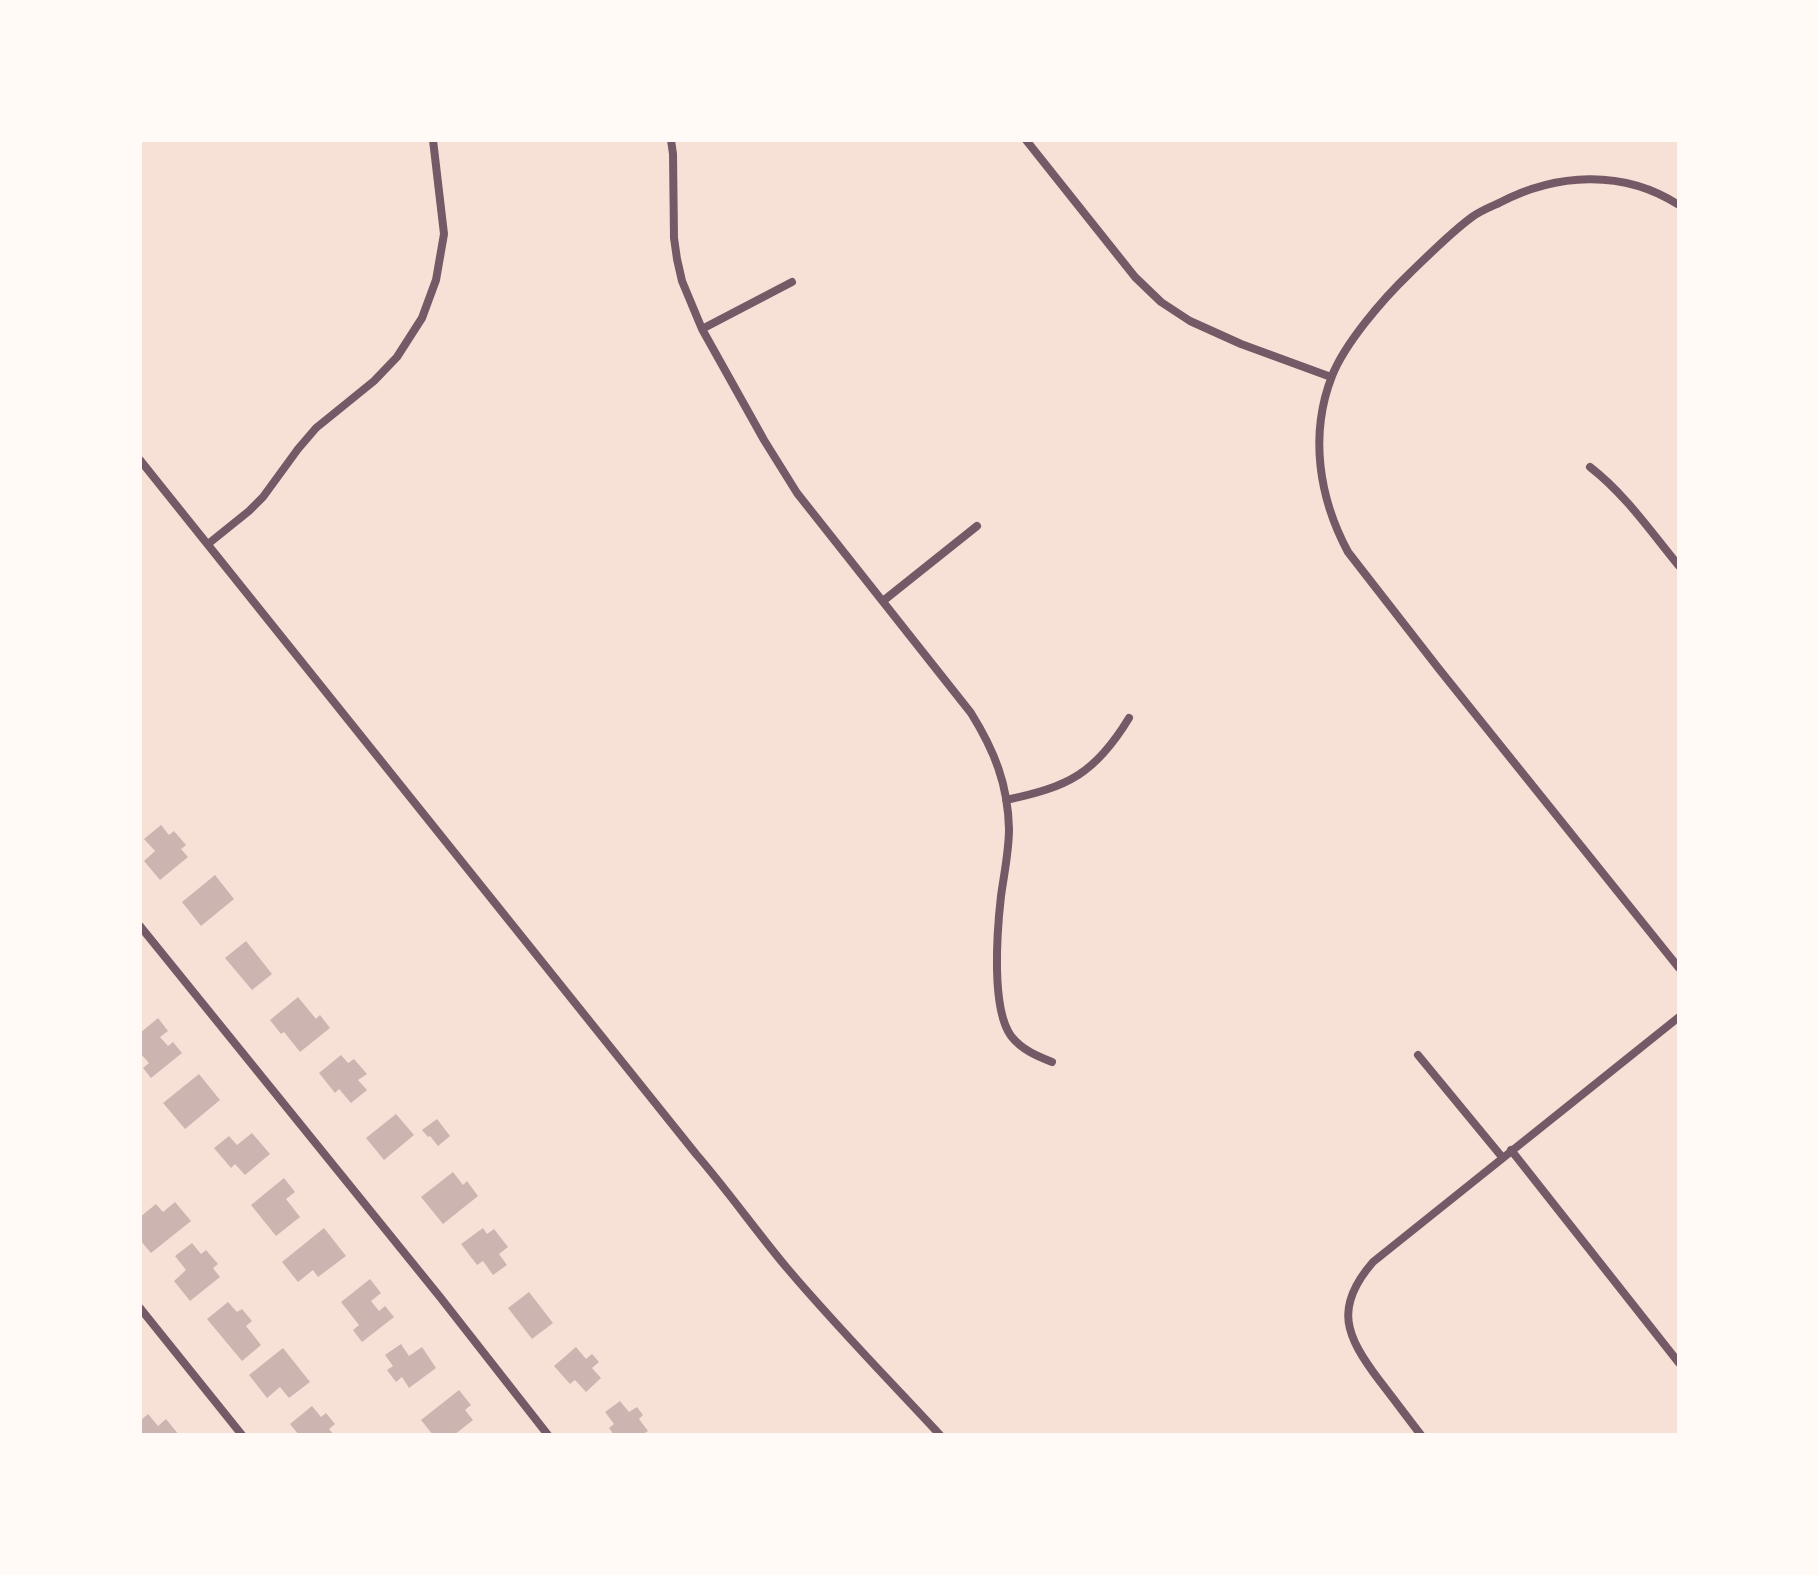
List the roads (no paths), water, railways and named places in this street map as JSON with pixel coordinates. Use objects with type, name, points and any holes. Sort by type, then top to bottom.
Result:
[{"type":"street","points":[[208,544],[263,497],[316,428],[374,381],[397,357],[422,318],[436,280],[444,234],[433,140]]},
{"type":"street","points":[[671,140],[677,259],[682,281],[702,329],[797,493],[971,713],[999,768],[1009,829],[998,935],[1001,1013],[1011,1035],[1021,1046],[1052,1062]]},
{"type":"street","points":[[1027,140],[1135,277],[1161,302],[1203,327],[1241,344],[1331,377]]},
{"type":"street","points":[[1679,205],[1636,185],[1584,178],[1553,182],[1513,196],[1476,215],[1454,231],[1388,295],[1348,347],[1331,377],[1321,419],[1319,455],[1326,502],[1348,552],[1679,968]]},
{"type":"street","points":[[702,329],[792,282]]},
{"type":"street","points":[[140,460],[785,1265],[940,1435]]},
{"type":"street","points":[[1590,467],[1622,495],[1679,566]]},
{"type":"street","points":[[883,601],[977,526]]},
{"type":"street","points":[[1006,800],[1052,789],[1087,770],[1103,756],[1129,718]]},
{"type":"street","points":[[140,926],[548,1435]]},
{"type":"street","points":[[1421,1435],[1354,1344],[1348,1309],[1362,1275],[1373,1262],[1502,1157],[1679,1017]]},
{"type":"street","points":[[1418,1055],[1502,1157]]},
{"type":"street","points":[[1511,1150],[1679,1363]]},
{"type":"street","points":[[140,1308],[242,1435]]}]
